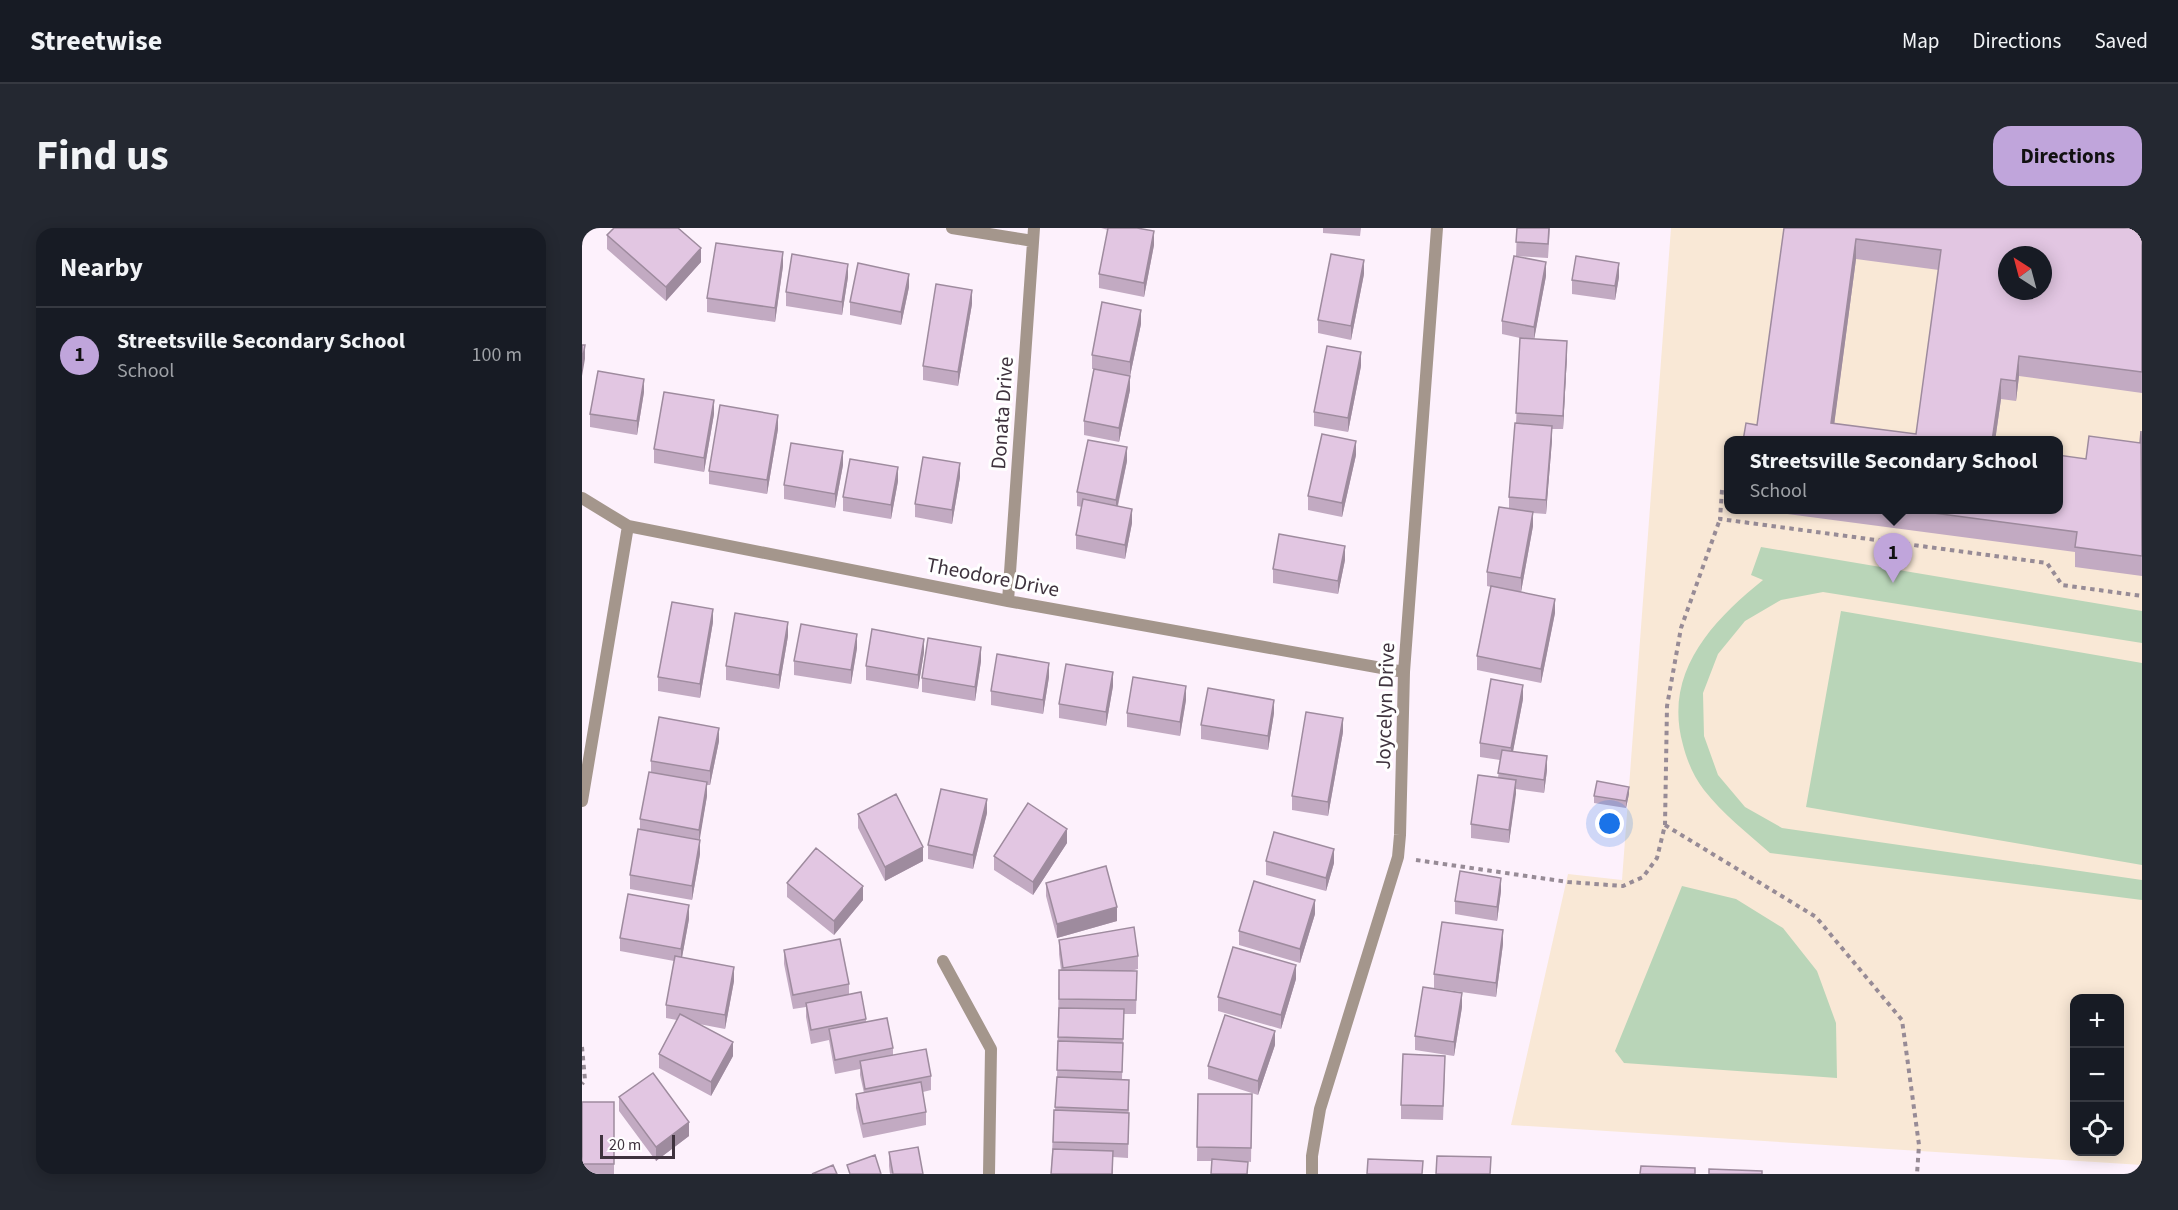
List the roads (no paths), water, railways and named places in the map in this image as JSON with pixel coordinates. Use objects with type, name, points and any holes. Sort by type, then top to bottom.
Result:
[{"type":"street","points":[[952,228],[1033,241]]},
{"type":"street","name":"Donata Drive","points":[[1008,601],[1034,228]]},
{"type":"street","name":"Joycelyn Drive","points":[[1312,1174],[1312,1156],[1320,1109],[1398,857],[1404,672],[1437,228]]},
{"type":"street","name":"Theodore Drive","points":[[582,498],[628,526],[1008,601],[1404,672]]},
{"type":"street","points":[[582,801],[628,526]]},
{"type":"street","points":[[943,961],[992,1049],[989,1174]]},
{"type":"place","name":"Streetsville Secondary School","points":[[1893,583]]}]
